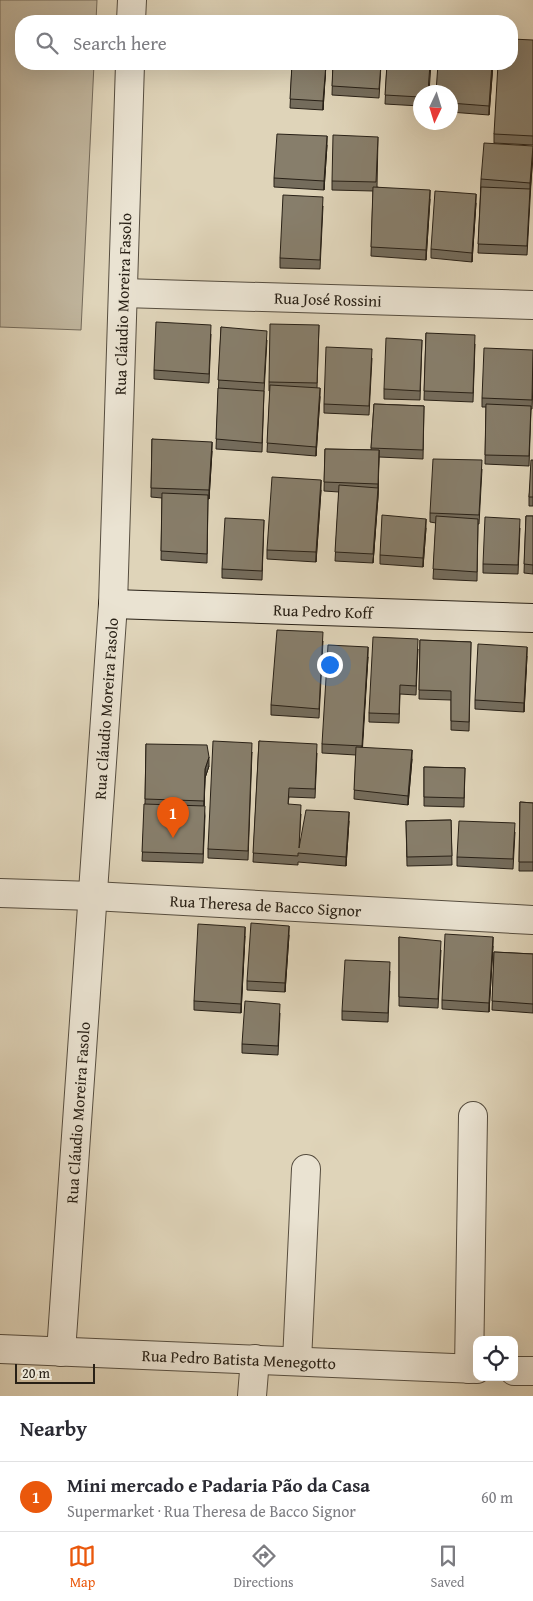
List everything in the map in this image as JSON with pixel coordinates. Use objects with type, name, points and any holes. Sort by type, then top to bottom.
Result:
[{"type":"street","points":[[131,15],[132,0]]},
{"type":"street","name":"Rua Cláudio Moreira Fasolo","points":[[61,1352],[113,604],[130,70]]},
{"type":"street","name":"Rua José Rossini","points":[[123,293],[533,305]]},
{"type":"street","name":"Rua Pedro Koff","points":[[113,604],[533,618]]},
{"type":"street","name":"Rua Theresa de Bacco Signor","points":[[0,893],[93,896],[533,920]]},
{"type":"street","points":[[473,1116],[473,1336]]},
{"type":"street","points":[[297,1362],[306,1169]]},
{"type":"street","name":"Rua Pedro Batista Menegotto","points":[[0,1349],[473,1369]]},
{"type":"street","points":[[252,1396],[255,1360]]},
{"type":"street","points":[[518,1370],[533,1371]]},
{"type":"shaded area","points":[[0,0],[97,0],[96,15],[15,15],[15,70],[94,70],[81,330],[0,327]]},
{"type":"building","points":[[518,39],[533,40],[533,136],[494,134],[498,70],[518,70]]},
{"type":"building","points":[[292,70],[326,70],[323,101],[290,99]]},
{"type":"building","points":[[333,70],[381,70],[379,89],[332,86]]},
{"type":"building","points":[[387,70],[430,70],[428,85],[413,85],[413,97],[385,95]]},
{"type":"building","points":[[438,70],[492,70],[489,106],[458,104],[458,85],[436,85]]},
{"type":"building","points":[[277,134],[327,136],[324,181],[274,178]]},
{"type":"building","points":[[333,135],[378,137],[376,182],[332,181]]},
{"type":"building","points":[[484,143],[533,146],[530,183],[481,179]]},
{"type":"building","points":[[373,187],[430,190],[426,250],[371,247]]},
{"type":"building","points":[[481,187],[530,189],[527,246],[478,244]]},
{"type":"building","points":[[435,191],[476,194],[472,253],[431,249]]},
{"type":"building","points":[[283,195],[323,197],[320,260],[280,258]]},
{"type":"building","points":[[156,322],[211,325],[209,374],[154,370]]},
{"type":"building","points":[[270,324],[319,325],[317,383],[269,382]]},
{"type":"building","points":[[221,327],[267,331],[264,383],[218,380]]},
{"type":"building","points":[[426,333],[475,335],[473,393],[424,391]]},
{"type":"building","points":[[386,338],[422,340],[420,391],[384,389]]},
{"type":"building","points":[[326,347],[372,349],[369,406],[324,404]]},
{"type":"building","points":[[484,348],[533,350],[532,400],[482,398]]},
{"type":"building","points":[[270,385],[320,388],[316,447],[267,443]]},
{"type":"building","points":[[218,388],[264,391],[262,443],[216,439]]},
{"type":"building","points":[[374,404],[424,406],[423,450],[371,448]]},
{"type":"building","points":[[486,404],[531,406],[529,456],[485,455]]},
{"type":"building","points":[[152,439],[212,442],[209,490],[151,488]]},
{"type":"building","points":[[325,449],[379,450],[378,484],[324,482]]},
{"type":"building","points":[[433,459],[482,460],[479,515],[430,513]]},
{"type":"building","points":[[531,460],[533,460],[533,497],[529,497]]},
{"type":"building","points":[[272,477],[321,480],[316,552],[267,550]]},
{"type":"building","points":[[339,485],[378,488],[373,554],[335,552]]},
{"type":"building","points":[[162,493],[208,495],[207,554],[161,551]]},
{"type":"building","points":[[382,515],[426,519],[423,558],[380,555]]},
{"type":"building","points":[[436,516],[478,519],[477,572],[433,569]]},
{"type":"building","points":[[526,516],[533,516],[533,565],[524,564]]},
{"type":"building","points":[[485,517],[520,519],[518,565],[483,564]]},
{"type":"building","points":[[225,518],[264,520],[262,571],[222,569]]},
{"type":"building","points":[[277,630],[323,632],[319,709],[271,705]]},
{"type":"building","points":[[373,637],[418,639],[416,686],[400,685],[399,714],[369,713]]},
{"type":"building","points":[[420,640],[471,642],[469,722],[451,721],[451,691],[419,690]]},
{"type":"building","points":[[478,644],[527,647],[524,703],[475,700]]},
{"type":"building","points":[[328,645],[368,647],[362,746],[322,744]]},
{"type":"building","points":[[213,741],[252,743],[248,851],[208,849]]},
{"type":"building","points":[[259,741],[317,744],[315,789],[289,788],[288,804],[301,805],[299,848],[306,810],[349,812],[346,857],[298,853],[298,856],[253,853]]},
{"type":"building","points":[[146,744],[207,745],[209,757],[205,769],[204,801],[145,799]]},
{"type":"building","points":[[356,747],[412,750],[408,796],[354,790]]},
{"type":"building","points":[[424,767],[465,768],[464,798],[424,797]]},
{"type":"building","points":[[520,802],[533,803],[533,862],[519,862]]},
{"type":"building","points":[[144,804],[205,806],[203,854],[142,852]]},
{"type":"building","points":[[451,820],[452,856],[407,857],[406,821]]},
{"type":"building","points":[[459,821],[515,823],[513,859],[457,857]]},
{"type":"building","points":[[251,923],[289,926],[285,983],[247,981]]},
{"type":"building","points":[[198,924],[245,927],[241,1004],[194,1001]]},
{"type":"building","points":[[445,934],[493,937],[489,1003],[442,1000]]},
{"type":"building","points":[[399,937],[441,941],[438,999],[399,997]]},
{"type":"building","points":[[494,952],[533,954],[533,1004],[492,1001]]},
{"type":"building","points":[[345,960],[390,962],[388,1013],[342,1011]]},
{"type":"building","points":[[245,1001],[280,1004],[278,1046],[242,1044]]},
{"type":"place","name":"Mini mercado e Padaria Pão da Casa","points":[[173,838]]}]
